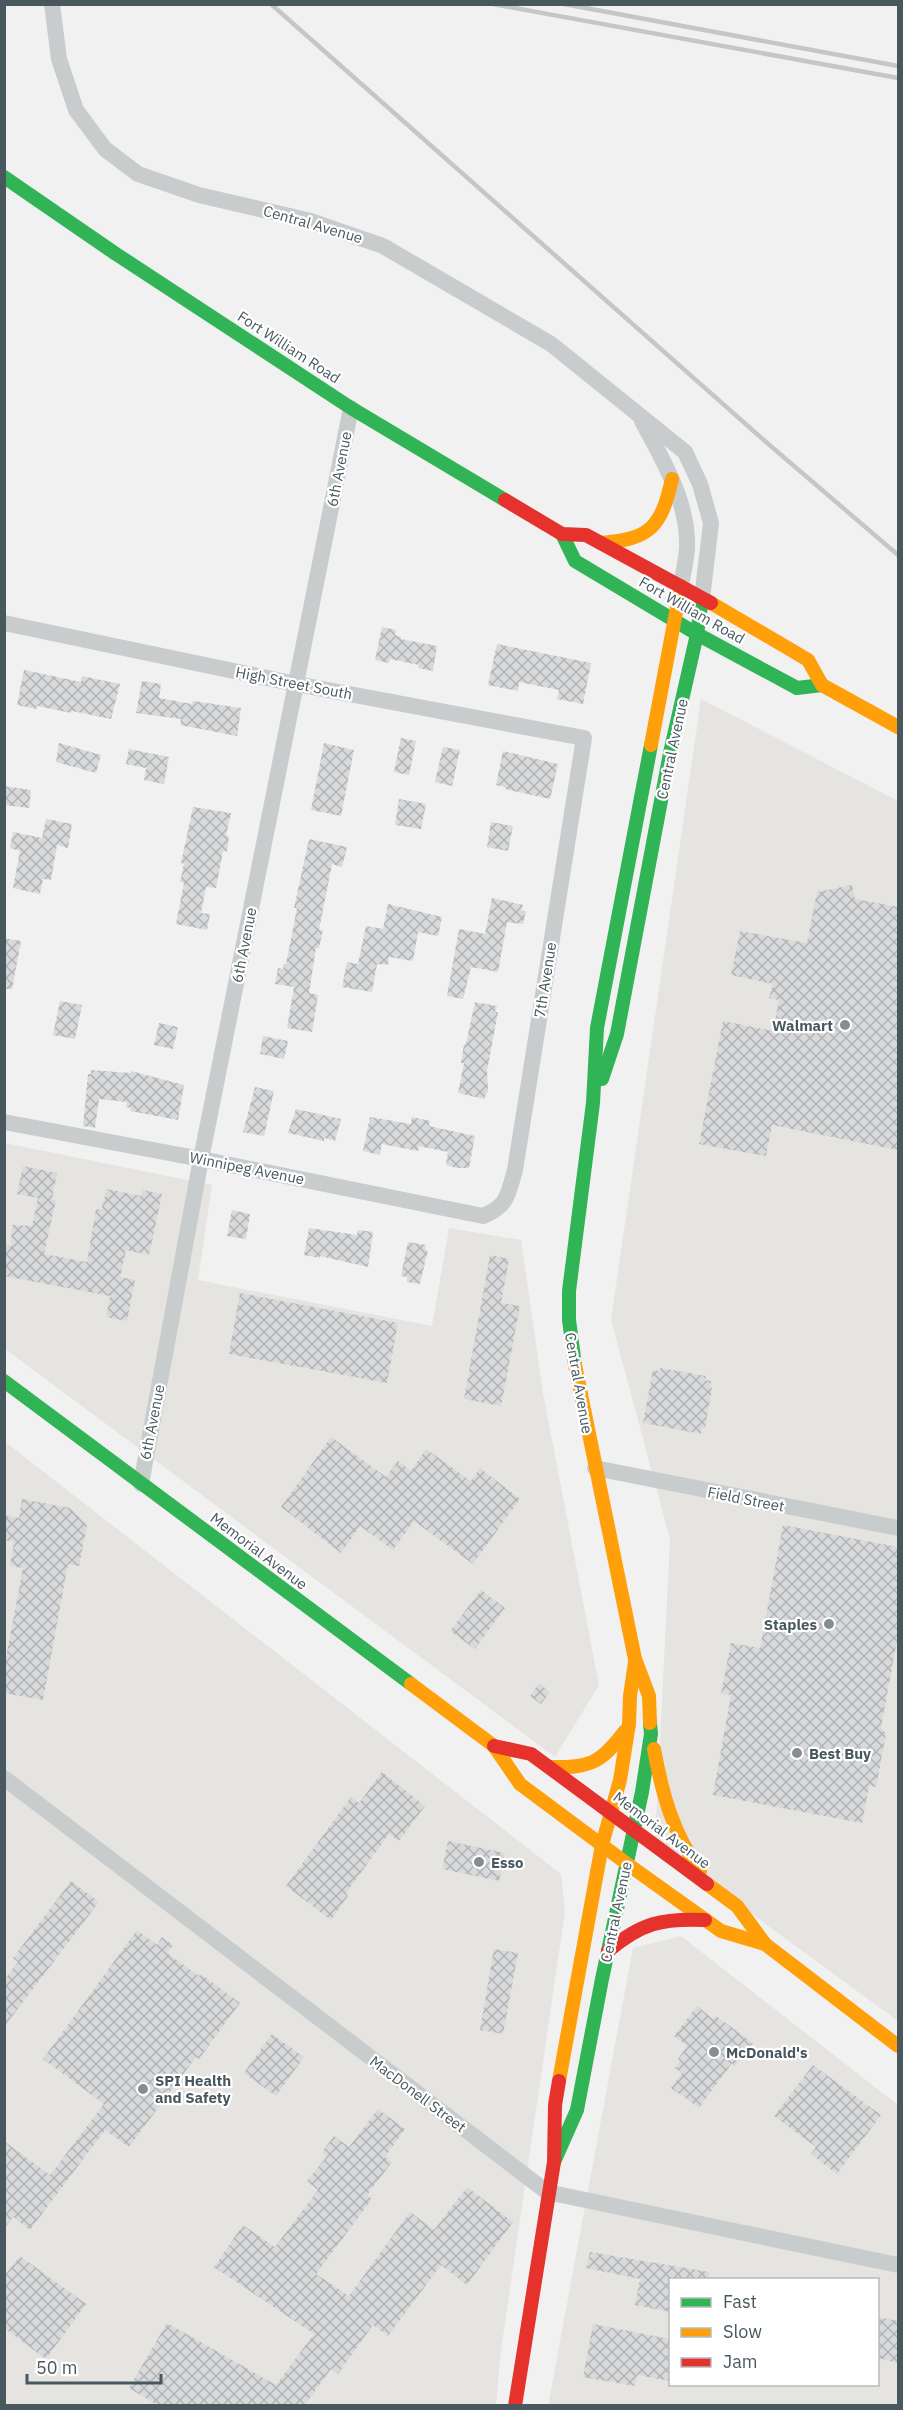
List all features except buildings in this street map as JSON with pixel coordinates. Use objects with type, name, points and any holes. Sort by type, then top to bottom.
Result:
[{"type":"main road","name":"Fort William Road","points":[[4,177],[116,254],[351,408],[562,534],[586,535],[681,586],[808,660],[822,685],[796,688],[697,634],[576,561],[562,534]]},
{"type":"main road","points":[[601,543],[624,542],[639,538],[653,528],[665,510],[672,478]]},
{"type":"main road","name":"Central Avenue","points":[[515,2406],[547,2192],[554,2162],[577,2110],[651,1734],[649,1696],[635,1659],[572,1351],[569,1320],[571,1279],[593,1103],[597,1028],[681,586]]},
{"type":"main road","name":"Central Avenue","points":[[593,1103],[617,1034],[670,753],[697,634],[702,598]]},
{"type":"main road","points":[[822,685],[898,727]]},
{"type":"main road","name":"Memorial Avenue","points":[[4,1381],[494,1746],[520,1784],[626,1863],[721,1931],[765,1944]]},
{"type":"main road","name":"Central Avenue","points":[[554,2162],[555,2105],[602,1845],[620,1780],[629,1724],[635,1659]]},
{"type":"main road","points":[[549,1767],[585,1768],[607,1756],[629,1724]]},
{"type":"main road","points":[[651,1734],[667,1810],[675,1832],[689,1857],[719,1893]]},
{"type":"main road","name":"Memorial Avenue","points":[[494,1746],[531,1754],[610,1811],[737,1906],[765,1944],[898,2046]]},
{"type":"main road","points":[[608,1950],[627,1933],[652,1921],[675,1918],[706,1920]]},
{"type":"street","name":"Central Avenue","points":[[52,6],[59,59],[76,110],[105,149],[138,174],[200,195],[311,221],[383,246],[551,344],[685,452],[700,484],[711,523],[702,598]]},
{"type":"street","name":"6th Avenue","points":[[141,1484],[201,1159],[351,408]]},
{"type":"street","name":"Central Avenue","points":[[639,415],[672,478],[683,513],[687,548],[681,586]]},
{"type":"street","name":"High Street South","points":[[4,623],[296,684],[584,738]]},
{"type":"street","name":"7th Avenue","points":[[489,1213],[497,1210],[508,1196],[515,1170],[584,738]]},
{"type":"street","name":"Winnipeg Avenue","points":[[4,1122],[483,1216],[489,1213]]},
{"type":"street","name":"Field Street","points":[[595,1468],[898,1528]]},
{"type":"street","name":"MacDonell Street","points":[[4,1778],[547,2192],[898,2265]]},
{"type":"shaded area","points":[[701,699],[898,801],[898,2021],[655,1843],[670,1539],[611,1320]]},
{"type":"shaded area","points":[[5,1143],[212,1185],[198,1280],[432,1326],[449,1228],[521,1240],[543,1393],[599,1685],[555,1757],[5,1349]]},
{"type":"shaded area","points":[[4,1441],[561,1874],[565,1911],[501,2350],[496,2405],[5,2405]]},
{"type":"shaded area","points":[[681,1936],[898,2105],[898,2405],[548,2406],[633,1948]]},
{"type":"railway","points":[[271,4],[766,442],[898,555]]},
{"type":"railway","points":[[493,4],[898,78]]},
{"type":"railway","points":[[564,4],[898,66]]},
{"type":"traffic: fast","points":[[4,177],[116,254],[351,408],[505,500]]},
{"type":"traffic: fast","points":[[562,534],[575,561],[697,634],[797,688],[822,685]]},
{"type":"traffic: fast","points":[[602,1079],[617,1034],[670,753],[697,634],[702,599]]},
{"type":"traffic: fast","points":[[575,1365],[569,1320],[569,1291],[593,1103],[597,1028],[651,745]]},
{"type":"traffic: fast","points":[[4,1381],[411,1684]]},
{"type":"traffic: fast","points":[[554,2162],[577,2110],[642,1792],[651,1734],[650,1723]]},
{"type":"traffic: slow","points":[[601,543],[632,538],[651,528],[663,509],[672,479]]},
{"type":"traffic: slow","points":[[651,745],[681,586]]},
{"type":"traffic: slow","points":[[711,603],[808,660],[822,685],[898,727]]},
{"type":"traffic: slow","points":[[575,1365],[635,1659],[649,1696],[650,1723]]},
{"type":"traffic: slow","points":[[559,2081],[602,1845],[620,1780],[629,1724],[635,1662]]},
{"type":"traffic: slow","points":[[411,1684],[494,1746],[520,1784],[626,1863],[721,1931],[765,1944]]},
{"type":"traffic: slow","points":[[549,1767],[584,1765],[593,1762],[608,1751],[625,1731]]},
{"type":"traffic: slow","points":[[654,1749],[670,1813],[683,1843],[700,1871]]},
{"type":"traffic: slow","points":[[707,1884],[737,1906],[765,1944],[898,2046]]},
{"type":"traffic: jam","points":[[505,500],[562,534],[586,535],[711,603]]},
{"type":"traffic: jam","points":[[494,1746],[531,1754],[707,1884]]},
{"type":"traffic: jam","points":[[608,1951],[631,1934],[653,1924],[676,1920],[705,1920]]},
{"type":"traffic: jam","points":[[515,2406],[554,2162],[555,2105],[559,2081]]},
{"type":"place","name":"Walmart","points":[[845,1025]]},
{"type":"place","name":"Staples","points":[[829,1624]]},
{"type":"place","name":"Best Buy","points":[[797,1753]]},
{"type":"place","name":"Esso","points":[[479,1862]]},
{"type":"place","name":"McDonald's","points":[[714,2052]]},
{"type":"place","name":"SPI Health and Safety","points":[[143,2089]]}]
